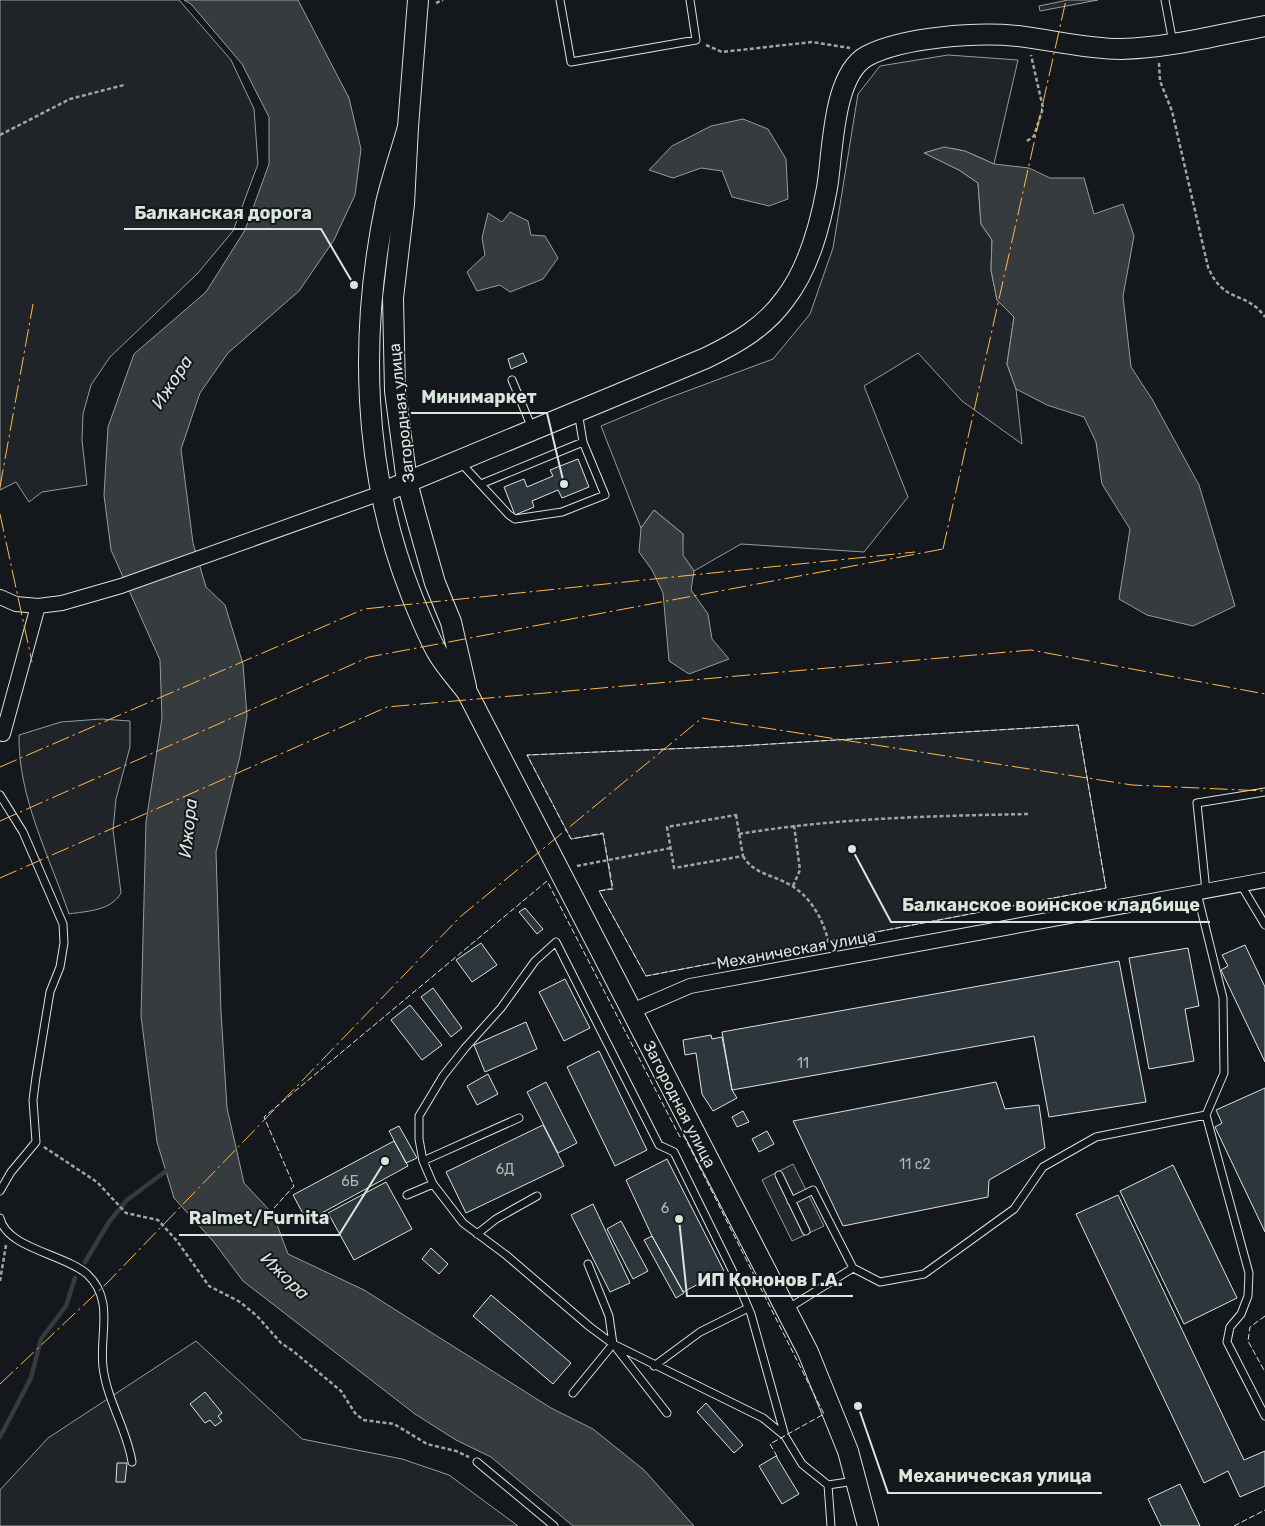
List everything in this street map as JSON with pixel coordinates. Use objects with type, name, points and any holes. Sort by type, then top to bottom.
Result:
[{"type":"main road","name":"Загородная улица","points":[[424,2],[408,127],[404,204],[393,298],[392,332],[395,391],[408,482],[425,552],[451,622],[467,692]]},
{"type":"main road","points":[[381,492],[578,412],[733,345],[764,323],[786,299],[801,274],[812,247],[827,188],[838,102],[847,78],[864,58],[888,46],[921,40],[1016,36],[1085,47],[1121,49],[1166,45],[1265,26]]},
{"type":"main road","name":"Загородная улица","points":[[408,127],[387,203],[374,284],[370,326],[370,396],[381,492],[404,574],[423,623],[438,654],[467,692],[786,1310],[835,1414],[858,1481],[868,1526]]},
{"type":"street","points":[[0,597],[16,604],[38,606],[62,603],[120,586],[208,556],[381,492]]},
{"type":"street","points":[[2,738],[38,606]]},
{"type":"street","name":"Механическая улица","points":[[632,1011],[658,998],[690,986],[1265,880]]},
{"type":"lane","points":[[560,0],[570,62],[696,40],[690,0]]},
{"type":"lane","points":[[1164,0],[1166,45]]},
{"type":"lane","points":[[512,380],[533,430]]},
{"type":"lane","points":[[459,461],[509,516],[515,519],[562,512],[605,495],[583,442],[578,412]]},
{"type":"lane","points":[[480,484],[583,442]]},
{"type":"lane","points":[[1265,792],[1197,803],[1201,892],[1223,998],[1224,1073],[1206,1115],[1250,1273],[1248,1296],[1241,1314],[1230,1327],[1227,1342],[1265,1416]]},
{"type":"lane","points":[[0,795],[23,832],[63,924],[64,943],[60,967],[50,992],[36,1077],[33,1100],[36,1142],[11,1172],[0,1191]]},
{"type":"lane","points":[[1241,885],[1265,925]]},
{"type":"lane","points":[[785,1436],[763,1418],[654,1366],[613,1344],[590,1328],[506,1254],[463,1223],[432,1184],[423,1161],[419,1139],[419,1116],[443,1076],[465,1048],[501,1008],[535,962],[556,942],[659,1145],[674,1152],[732,1270],[748,1308],[785,1436],[802,1464],[828,1484],[858,1481]]},
{"type":"lane","points":[[791,1200],[813,1190],[853,1268],[880,1282],[924,1274],[1014,1209],[1043,1166],[1096,1137],[1206,1115]]},
{"type":"lane","points":[[423,1161],[519,1118]]},
{"type":"lane","points":[[779,1176],[806,1231]]},
{"type":"lane","points":[[407,1195],[432,1184]]},
{"type":"lane","points":[[477,1234],[496,1219],[537,1196]]},
{"type":"lane","points":[[0,1218],[1,1224],[21,1244],[73,1264],[86,1274],[102,1292],[105,1303],[103,1367],[108,1393],[130,1446],[132,1462]]},
{"type":"lane","points":[[588,1264],[609,1316],[613,1344],[667,1413]]},
{"type":"lane","points":[[786,1310],[853,1268]]},
{"type":"lane","points":[[654,1366],[700,1332],[748,1308]]},
{"type":"lane","points":[[573,1393],[613,1344]]},
{"type":"lane","points":[[477,1462],[554,1526]]},
{"type":"lane","points":[[828,1484],[831,1526]]},
{"type":"path","points":[[424,2],[443,0]]},
{"type":"path","points":[[1027,141],[1034,136],[1043,108],[1038,81],[1030,58],[1035,39]]},
{"type":"path","points":[[696,40],[722,52],[812,42],[852,48],[864,58]]},
{"type":"path","points":[[1166,45],[1160,81],[1172,111],[1208,267],[1214,283],[1225,292],[1249,302],[1265,317]]},
{"type":"path","points":[[0,135],[70,99],[124,85]]},
{"type":"path","points":[[739,834],[794,825],[884,817],[1028,814]]},
{"type":"path","points":[[743,856],[674,868],[667,827],[736,815],[743,856],[749,866],[793,886],[816,911],[824,926],[830,951]]},
{"type":"path","points":[[793,886],[800,870],[794,825]]},
{"type":"path","points":[[560,873],[582,864],[671,848]]},
{"type":"path","points":[[36,1142],[97,1182],[126,1213],[158,1220],[178,1241],[209,1286],[240,1302],[257,1316],[281,1343],[341,1391],[354,1413],[363,1420],[394,1424],[427,1444],[456,1451],[477,1462]]},
{"type":"path","points":[[0,1281],[8,1232]]},
{"type":"shaded area","points":[[0,0],[179,0],[231,60],[254,109],[258,164],[233,231],[198,273],[110,357],[91,385],[83,414],[82,440],[87,485],[42,492],[29,502],[16,482],[0,490]]},
{"type":"shaded area","points":[[1068,0],[1098,0],[1040,11],[1039,6]]},
{"type":"shaded area","points":[[948,55],[1018,60],[994,164],[961,150],[944,149],[925,153],[959,170],[978,183],[981,224],[992,240],[991,270],[997,300],[1014,317],[1007,364],[1016,389],[1022,444],[962,401],[918,353],[864,386],[908,497],[864,552],[741,544],[694,571],[682,555],[683,534],[654,510],[641,528],[601,426],[663,400],[773,359],[810,314],[833,248],[858,94],[880,66]]},
{"type":"shaded area","points":[[101,719],[130,721],[130,747],[116,799],[113,830],[121,893],[117,899],[105,907],[69,914],[29,804],[20,758],[19,735],[61,722]]},
{"type":"shaded area","points":[[1078,725],[1106,888],[646,976],[599,891],[612,888],[603,834],[571,839],[527,755],[739,746]]},
{"type":"shaded area","points":[[793,1164],[824,1226],[792,1241],[762,1180]]},
{"type":"shaded area","points":[[196,1341],[302,1439],[402,1459],[449,1475],[518,1526],[0,1526],[0,1490],[48,1438]]},
{"type":"water","name":"Ижора","points":[[184,0],[298,0],[349,98],[361,149],[355,195],[334,240],[299,291],[228,353],[200,393],[181,449],[193,543],[206,587],[225,605],[243,664],[247,716],[240,756],[216,852],[221,1012],[227,1108],[244,1183],[273,1214],[288,1254],[364,1290],[551,1408],[593,1429],[644,1470],[694,1526],[573,1526],[491,1457],[456,1440],[415,1414],[243,1281],[213,1241],[174,1198],[157,1142],[141,1016],[146,822],[162,718],[160,660],[111,550],[104,495],[108,427],[134,354],[206,292],[245,230],[269,164],[269,117],[242,64],[191,4]]},
{"type":"water","points":[[743,119],[768,129],[786,159],[788,199],[769,206],[732,197],[722,171],[701,168],[673,178],[649,170],[672,146],[711,126]]},
{"type":"water","points":[[944,147],[965,151],[994,164],[1029,168],[1050,178],[1084,178],[1094,214],[1123,204],[1134,236],[1123,296],[1131,367],[1152,399],[1199,485],[1235,606],[1193,626],[1147,615],[1119,599],[1130,529],[1102,484],[1096,442],[1084,417],[1047,405],[1016,389],[1007,364],[1014,317],[997,300],[991,270],[992,240],[981,224],[978,183],[959,170],[924,153]]},
{"type":"water","points":[[510,212],[528,221],[531,235],[545,236],[558,258],[543,279],[510,292],[500,285],[477,291],[467,272],[485,255],[482,238],[488,213],[502,222]]},
{"type":"water","points":[[654,510],[683,534],[683,555],[694,571],[691,590],[708,614],[712,639],[729,659],[689,674],[669,661],[663,593],[652,570],[639,552],[641,528]]},
{"type":"building","points":[[523,353],[527,362],[511,369],[508,359]]},
{"type":"building","points":[[578,459],[589,487],[562,498],[558,490],[532,501],[534,507],[515,515],[504,487],[524,479],[527,487],[553,476],[550,470]]},
{"type":"building","points":[[525,908],[543,929],[537,934],[519,912]]},
{"type":"building","points":[[481,943],[497,965],[472,982],[456,960]]},
{"type":"building","points":[[1245,945],[1265,987],[1265,1062],[1221,970],[1228,966],[1222,955]]},
{"type":"building","points":[[1188,948],[1199,1006],[1185,1009],[1194,1061],[1149,1069],[1129,958]]},
{"type":"building","points":[[1119,961],[1146,1102],[1049,1117],[1034,1036],[732,1090],[722,1032]]},
{"type":"building","points":[[565,979],[590,1028],[564,1041],[539,992]]},
{"type":"building","points":[[433,988],[462,1028],[451,1037],[421,997]]},
{"type":"building","points":[[410,1005],[442,1045],[422,1060],[391,1020]]},
{"type":"building","points":[[526,1022],[537,1049],[485,1072],[474,1045]]},
{"type":"building","points":[[711,1035],[712,1039],[722,1037],[732,1090],[737,1098],[713,1111],[702,1094],[696,1053],[685,1055],[683,1040]]},
{"type":"building","points":[[599,1051],[647,1150],[615,1166],[567,1067]]},
{"type":"building","points":[[488,1074],[498,1094],[477,1105],[467,1086]]},
{"type":"building","points":[[546,1082],[577,1143],[558,1153],[527,1092]]},
{"type":"building","points":[[996,1082],[1005,1109],[1039,1105],[1045,1148],[989,1180],[988,1197],[843,1226],[793,1121]]},
{"type":"building","points":[[1265,1088],[1265,1232],[1215,1127],[1222,1123],[1216,1110]]},
{"type":"building","points":[[743,1111],[749,1122],[737,1127],[732,1117]]},
{"type":"building","points":[[543,1125],[564,1166],[466,1213],[446,1172]]},
{"type":"building","points":[[399,1126],[417,1158],[406,1163],[389,1131]]},
{"type":"building","points":[[767,1131],[774,1144],[759,1152],[752,1139]]},
{"type":"building","points":[[394,1141],[408,1166],[307,1221],[293,1195]]},
{"type":"building","points":[[667,1159],[724,1271],[683,1292],[652,1236],[626,1180]]},
{"type":"building","points":[[1173,1165],[1237,1298],[1184,1324],[1120,1191]]},
{"type":"building","points":[[386,1182],[412,1229],[354,1260],[328,1213]]},
{"type":"building","points":[[1118,1195],[1244,1460],[1265,1451],[1265,1486],[1240,1497],[1228,1471],[1204,1483],[1076,1214]]},
{"type":"building","points":[[593,1204],[630,1283],[610,1292],[571,1215]]},
{"type":"building","points":[[621,1221],[648,1271],[633,1279],[607,1229]]},
{"type":"building","points":[[652,1236],[684,1293],[676,1298],[644,1240]]},
{"type":"building","points":[[431,1248],[448,1264],[439,1274],[422,1259]]},
{"type":"building","points":[[491,1295],[571,1363],[553,1384],[473,1316]]},
{"type":"building","points":[[205,1392],[222,1413],[218,1416],[222,1421],[215,1426],[210,1420],[205,1423],[190,1404]]},
{"type":"building","points":[[706,1403],[743,1445],[734,1453],[697,1412]]},
{"type":"building","points":[[776,1456],[799,1494],[782,1504],[759,1466]]},
{"type":"building","points":[[117,1463],[127,1463],[125,1482],[116,1482]]},
{"type":"building","points":[[1180,1484],[1200,1526],[1161,1526],[1148,1499]]},
{"type":"waterway","points":[[85,1262],[109,1222],[127,1200],[170,1168]]},
{"type":"waterway","points":[[0,1437],[31,1378],[41,1339],[66,1306],[75,1278]]},
{"type":"fence","points":[[1078,725],[1106,888],[646,976],[599,891],[613,889],[603,833],[571,839],[527,755],[739,746],[1078,725]]},
{"type":"fence","points":[[274,1208],[294,1186],[264,1117],[547,881],[680,1137],[684,1136],[824,1414],[770,1444],[778,1458]]},
{"type":"fence","points":[[1265,1316],[1250,1327],[1248,1341],[1265,1372]]},
{"type":"fence","points":[[1234,1526],[1265,1510]]},
{"type":"power","points":[[943,549],[1066,0]]},
{"type":"power","points":[[0,487],[33,304]]},
{"type":"power","points":[[0,514],[32,662]]},
{"type":"power","points":[[0,821],[369,657],[943,549]]},
{"type":"power","points":[[0,767],[364,609],[915,552]]},
{"type":"power","points":[[0,878],[387,707],[1031,650],[1265,694]]},
{"type":"power","points":[[0,1384],[108,1282],[460,917],[702,718],[1132,785],[1265,791]]},
{"type":"place","name":"Балканская дорога","points":[[354,285]]},
{"type":"place","name":"Минимаркет","points":[[564,484]]},
{"type":"place","name":"Балканское воинское кладбище","points":[[852,849]]},
{"type":"place","name":"Ralmet/Furnita","points":[[385,1161]]},
{"type":"place","name":"ИП Кононов Г.А.","points":[[679,1219]]},
{"type":"place","name":"Механическая улица","points":[[858,1406]]}]
